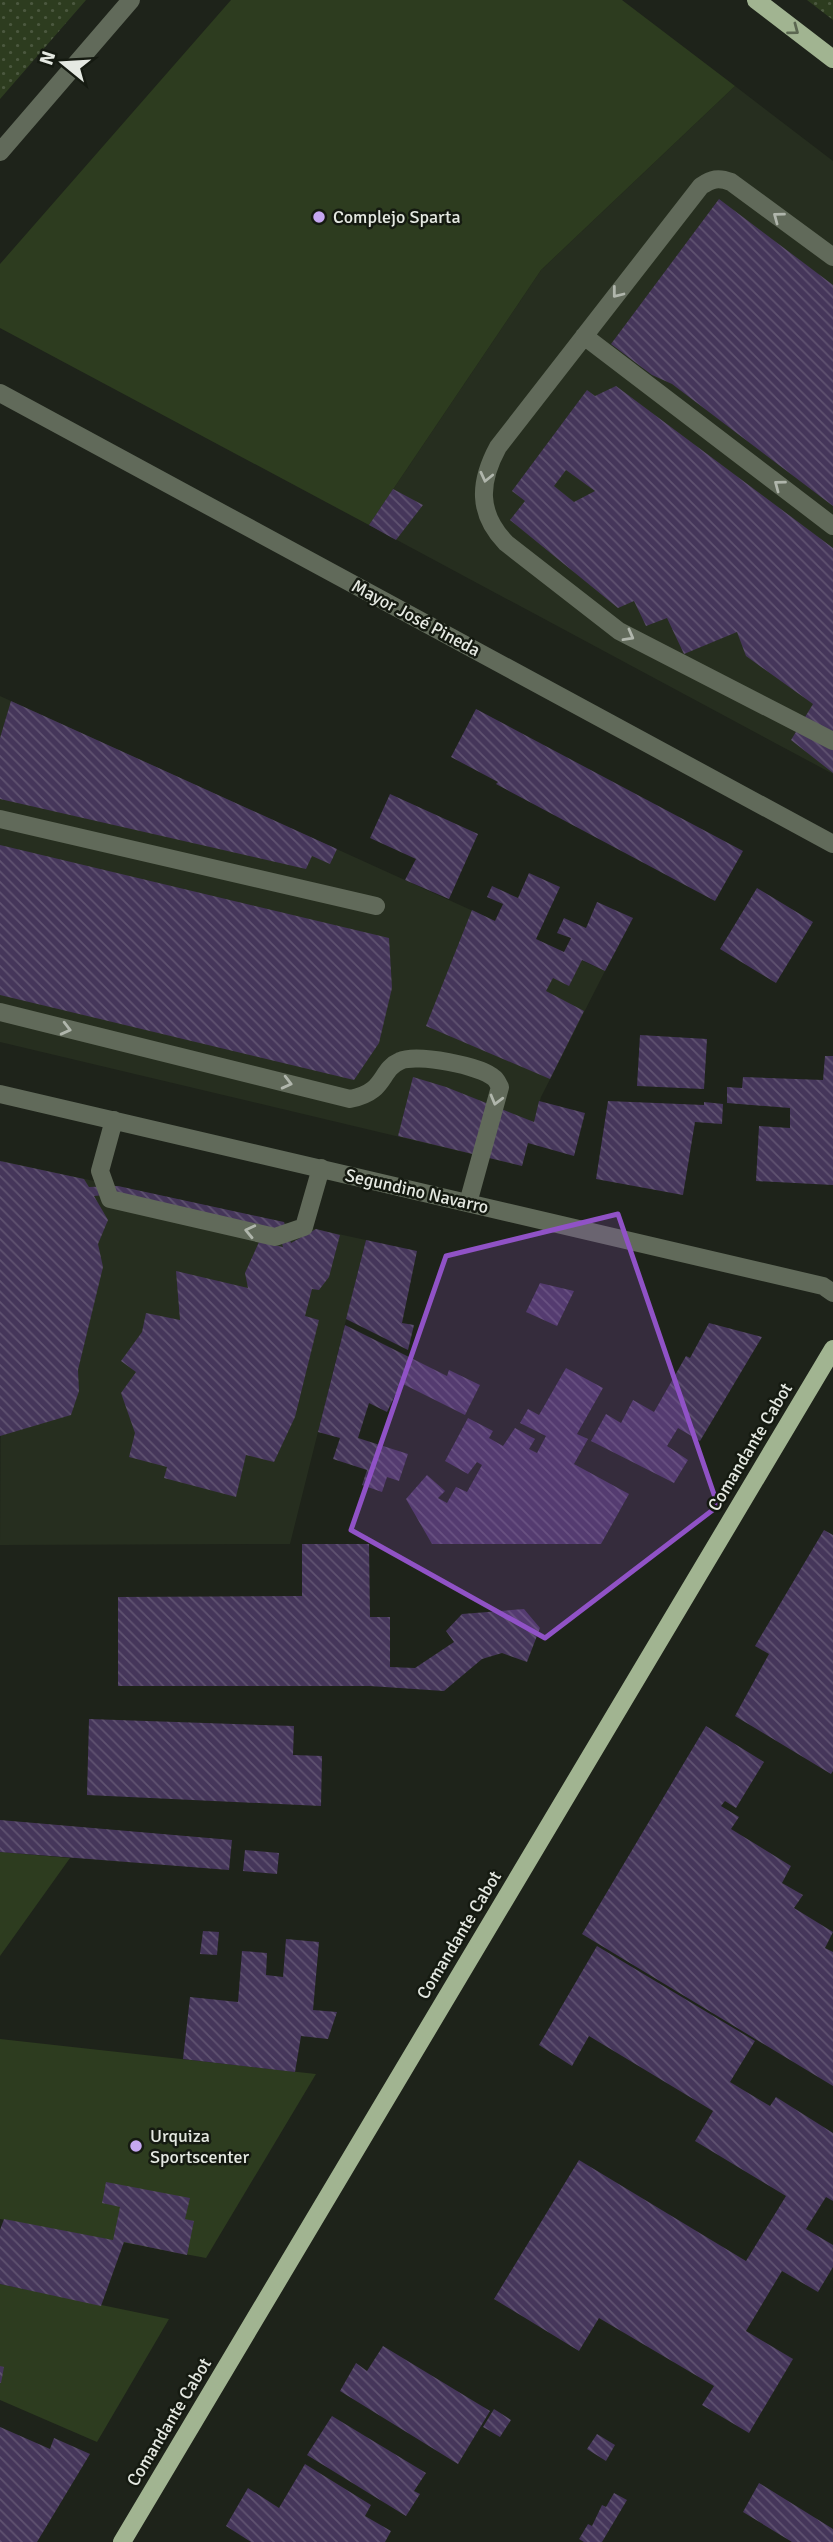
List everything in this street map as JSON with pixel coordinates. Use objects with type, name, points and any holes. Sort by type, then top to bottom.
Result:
[{"type":"main road","points":[[756,0],[833,59]]},
{"type":"main road","name":"Comandante Cabot","points":[[122,2542],[833,1349]]},
{"type":"street","points":[[0,152],[131,0]]},
{"type":"street","points":[[833,257],[731,182],[721,178],[712,179],[701,186],[498,447],[491,459],[484,489],[485,505],[494,531],[619,631],[833,741]]},
{"type":"street","points":[[584,336],[833,526]]},
{"type":"street","name":"Mayor José Pineda","points":[[0,393],[833,844]]},
{"type":"street","points":[[0,819],[376,906]]},
{"type":"street","points":[[0,1012],[351,1099],[374,1090],[398,1061],[408,1059],[438,1060],[494,1077],[500,1087],[468,1203]]},
{"type":"street","name":"Segundino Navarro","points":[[0,1094],[822,1286],[833,1293]]},
{"type":"street","points":[[114,1120],[100,1171],[110,1199],[275,1237],[304,1227],[321,1168]]},
{"type":"highlighted area","points":[[618,1214],[718,1506],[545,1638],[351,1530],[446,1256]]},
{"type":"shaded area","points":[[735,86],[833,161],[833,774],[369,525],[541,270]]},
{"type":"shaded area","points":[[0,696],[605,971],[541,1097],[522,1166],[0,1042]]},
{"type":"shaded area","points":[[2,1161],[366,1240],[290,1544],[0,1545]]},
{"type":"green space","points":[[0,0],[86,0],[0,99]]},
{"type":"green space","name":"Complejo Sparta","points":[[231,0],[622,0],[735,86],[541,270],[369,525],[0,328],[0,264]]},
{"type":"green space","points":[[807,0],[833,0],[833,20]]},
{"type":"green space","points":[[0,1852],[70,1858],[0,1956]]},
{"type":"green space","name":"Urquiza Sportscenter","points":[[0,2039],[316,2074],[206,2258],[0,2219]]},
{"type":"green space","points":[[0,2284],[169,2319],[97,2442],[0,2400]]},
{"type":"building","points":[[719,199],[833,285],[833,506],[672,384],[652,375],[611,344]]},
{"type":"building","points":[[616,386],[833,548],[833,773],[791,740],[813,704],[746,656],[737,632],[684,654],[667,618],[646,626],[634,601],[618,608],[510,520],[525,501],[512,491],[587,390],[595,396]],"holes":[[[566,470],[595,491],[574,502],[554,486]]]},
{"type":"building","points":[[393,489],[423,505],[396,540],[369,525]]},
{"type":"building","points":[[11,701],[337,849],[330,864],[312,856],[306,869],[0,799],[0,738]]},
{"type":"building","points":[[476,709],[743,851],[715,901],[496,784],[498,782],[451,757]]},
{"type":"building","points":[[390,794],[478,834],[449,899],[405,880],[416,859],[370,838]]},
{"type":"building","points":[[0,845],[389,938],[392,988],[379,1043],[354,1080],[0,995]]},
{"type":"building","points":[[529,873],[560,887],[536,939],[564,952],[571,938],[557,933],[564,918],[586,928],[597,902],[633,918],[605,971],[582,960],[569,986],[553,978],[546,991],[584,1011],[550,1079],[426,1026],[472,910],[495,921],[503,904],[487,897],[492,886],[518,898]]},
{"type":"building","points":[[757,888],[813,922],[776,983],[720,949]]},
{"type":"building","points":[[640,1035],[707,1039],[704,1089],[637,1086]]},
{"type":"building","points":[[825,1056],[833,1056],[833,1185],[756,1181],[759,1126],[790,1128],[790,1108],[727,1103],[727,1087],[742,1088],[743,1077],[823,1080]]},
{"type":"building","points":[[413,1077],[446,1087],[534,1122],[539,1101],[585,1113],[574,1156],[528,1143],[522,1166],[398,1136]]},
{"type":"building","points":[[608,1101],[723,1104],[722,1124],[695,1122],[683,1195],[596,1179]]},
{"type":"building","points":[[0,1161],[84,1179],[89,1187],[118,1186],[284,1222],[291,1243],[316,1229],[340,1235],[329,1277],[319,1290],[312,1289],[305,1316],[319,1320],[295,1417],[274,1462],[246,1455],[236,1497],[164,1478],[167,1467],[129,1457],[135,1433],[121,1393],[136,1372],[121,1361],[142,1332],[146,1313],[180,1320],[176,1271],[248,1288],[245,1273],[259,1242],[283,1247],[278,1230],[117,1194],[94,1196],[108,1220],[98,1244],[103,1267],[78,1370],[79,1391],[71,1415],[0,1436]]},
{"type":"building","points":[[366,1240],[417,1251],[402,1323],[414,1325],[408,1350],[346,1319]]},
{"type":"building","points":[[540,1283],[574,1291],[557,1326],[526,1312]]},
{"type":"building","points":[[709,1323],[762,1337],[700,1441],[678,1428],[667,1446],[688,1460],[674,1483],[591,1441],[606,1414],[621,1423],[633,1400],[654,1412],[686,1356],[690,1358]]},
{"type":"building","points":[[345,1325],[447,1376],[449,1370],[480,1385],[465,1415],[401,1383],[387,1412],[369,1403],[358,1438],[408,1454],[399,1481],[387,1477],[382,1492],[362,1485],[367,1470],[333,1459],[340,1438],[318,1432]]},
{"type":"building","points":[[566,1368],[603,1388],[577,1434],[588,1439],[574,1464],[629,1494],[601,1544],[432,1544],[406,1499],[427,1475],[445,1491],[438,1498],[447,1503],[456,1487],[467,1492],[482,1465],[477,1462],[468,1474],[445,1461],[468,1418],[493,1431],[489,1438],[503,1446],[515,1428],[535,1439],[529,1449],[537,1453],[546,1436],[520,1423],[528,1409],[539,1415]]},
{"type":"building","points":[[824,1530],[833,1535],[831,1774],[735,1716],[769,1654],[755,1646]]},
{"type":"building","points":[[302,1544],[369,1544],[370,1617],[390,1617],[390,1667],[415,1668],[454,1642],[446,1631],[462,1614],[524,1609],[540,1628],[527,1662],[502,1653],[482,1659],[444,1691],[370,1686],[118,1686],[118,1597],[302,1596]]},
{"type":"building","points":[[89,1719],[294,1726],[293,1755],[322,1756],[321,1806],[87,1795]]},
{"type":"building","points":[[706,1726],[764,1762],[736,1808],[725,1801],[721,1806],[739,1817],[731,1829],[791,1866],[782,1883],[803,1895],[794,1908],[833,1932],[825,1948],[833,1952],[833,2086],[582,1934]]},
{"type":"building","points":[[0,1820],[232,1840],[229,1870],[0,1852]]},
{"type":"building","points":[[245,1850],[279,1853],[277,1874],[243,1871]]},
{"type":"building","points":[[203,1931],[219,1932],[217,1955],[200,1954]]},
{"type":"building","points":[[286,1939],[319,1942],[313,2010],[337,2012],[328,2039],[301,2036],[295,2072],[183,2059],[190,1997],[238,2002],[242,1951],[267,1953],[266,1975],[283,1977]]},
{"type":"building","points":[[597,1946],[755,2041],[730,2082],[770,2106],[776,2097],[833,2133],[833,2201],[826,2197],[806,2229],[833,2245],[833,2267],[818,2292],[782,2271],[746,2331],[793,2359],[749,2433],[702,2405],[714,2386],[599,2318],[579,2351],[494,2299],[579,2160],[746,2261],[786,2196],[695,2141],[713,2111],[589,2036],[572,2066],[539,2045]]},
{"type":"building","points":[[106,2182],[190,2198],[185,2219],[194,2221],[187,2255],[124,2242],[101,2306],[0,2284],[0,2230],[4,2219],[113,2240],[120,2207],[102,2203]]},
{"type":"building","points":[[383,2346],[490,2411],[458,2464],[340,2391],[356,2363],[367,2371]]},
{"type":"building","points":[[0,2366],[4,2367],[1,2383],[0,2383]]},
{"type":"building","points":[[494,2409],[511,2420],[500,2437],[483,2427]]},
{"type":"building","points":[[332,2416],[426,2473],[414,2491],[420,2494],[406,2516],[307,2455]]},
{"type":"building","points":[[0,2427],[50,2449],[54,2438],[90,2454],[37,2542],[0,2542]]},
{"type":"building","points":[[597,2434],[615,2445],[606,2461],[587,2449]]},
{"type":"building","points":[[305,2464],[371,2505],[365,2516],[391,2531],[385,2542],[251,2542],[226,2526],[248,2488],[279,2508]]},
{"type":"building","points":[[759,2483],[833,2529],[833,2542],[792,2542],[743,2512]]},
{"type":"building","points":[[614,2493],[627,2500],[602,2542],[584,2542],[579,2539],[588,2524],[592,2526],[602,2505],[606,2507]]},
{"type":"place","name":"Complejo Sparta","points":[[319,217]]},
{"type":"place","name":"Urquiza Sportscenter","points":[[136,2146]]}]
